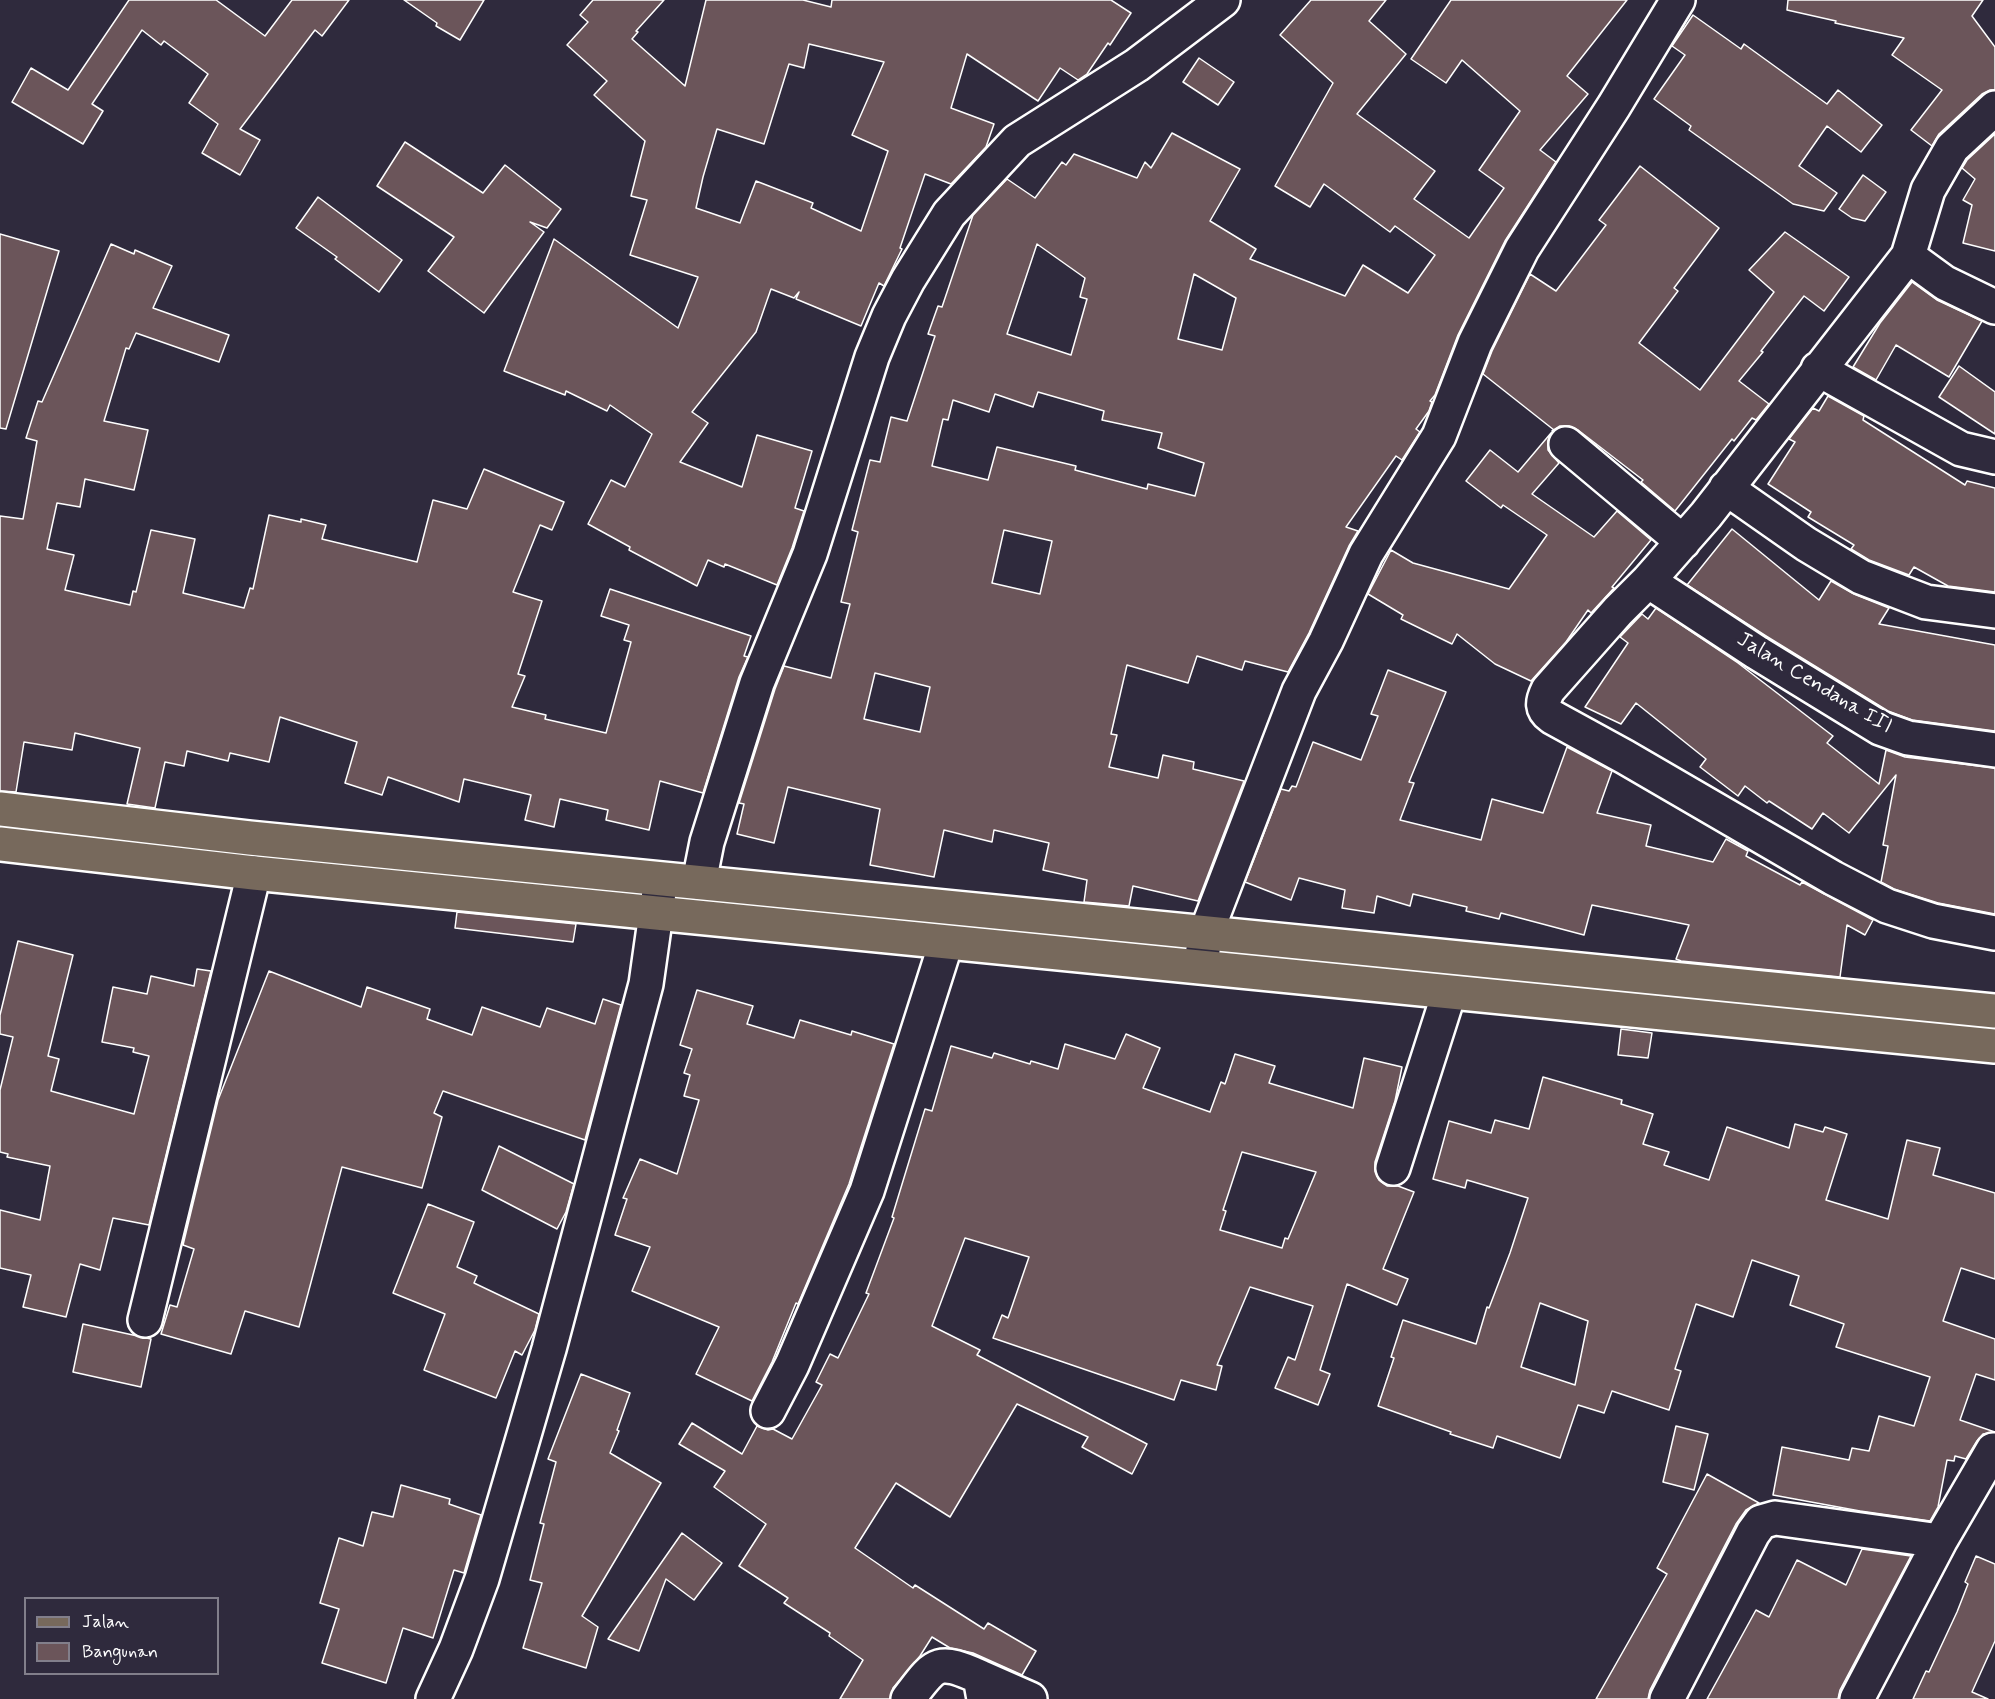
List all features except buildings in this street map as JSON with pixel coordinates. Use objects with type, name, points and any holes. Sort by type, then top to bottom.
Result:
[{"type":"main road","points":[[0,809],[250,838],[1995,1011]]},
{"type":"main road","points":[[0,844],[254,873],[653,926],[946,943],[1995,1046]]},
{"type":"street","points":[[699,882],[707,842],[757,682],[810,554],[872,357],[889,316],[908,280],[949,214],[1017,141],[1137,65],[1223,0]]},
{"type":"street","points":[[1200,968],[1206,933],[1299,691],[1326,641],[1366,554],[1439,436],[1474,343],[1522,249],[1614,106],[1678,0]]},
{"type":"street","points":[[1995,108],[1952,148],[1947,156],[1928,190],[1908,256],[1683,542],[1548,690],[1543,707],[1546,713],[1833,878],[1887,906],[1933,921],[1995,933]]},
{"type":"street","points":[[1908,256],[1946,283],[1995,307]]},
{"type":"street","points":[[1818,369],[1961,449],[1995,457]]},
{"type":"street","points":[[1566,444],[1683,542]]},
{"type":"street","points":[[1726,488],[1806,544],[1861,577],[1926,602],[1995,611]]},
{"type":"street","name":"Jalan Cendana III","points":[[1648,581],[1756,652],[1880,728],[1908,738],[1995,750]]},
{"type":"street","points":[[145,1320],[254,873]]},
{"type":"street","points":[[433,1699],[456,1649],[485,1567],[549,1349],[646,984],[661,878]]},
{"type":"street","points":[[768,1411],[792,1365],[867,1191],[946,943]]},
{"type":"street","points":[[1393,1168],[1449,993]]},
{"type":"street","points":[[1857,1699],[1940,1541],[1993,1450]]},
{"type":"street","points":[[1667,1699],[1753,1533],[1761,1522],[1775,1518],[1940,1541]]},
{"type":"street","points":[[908,1699],[930,1670],[939,1665],[961,1669],[982,1688],[1030,1699]]}]
